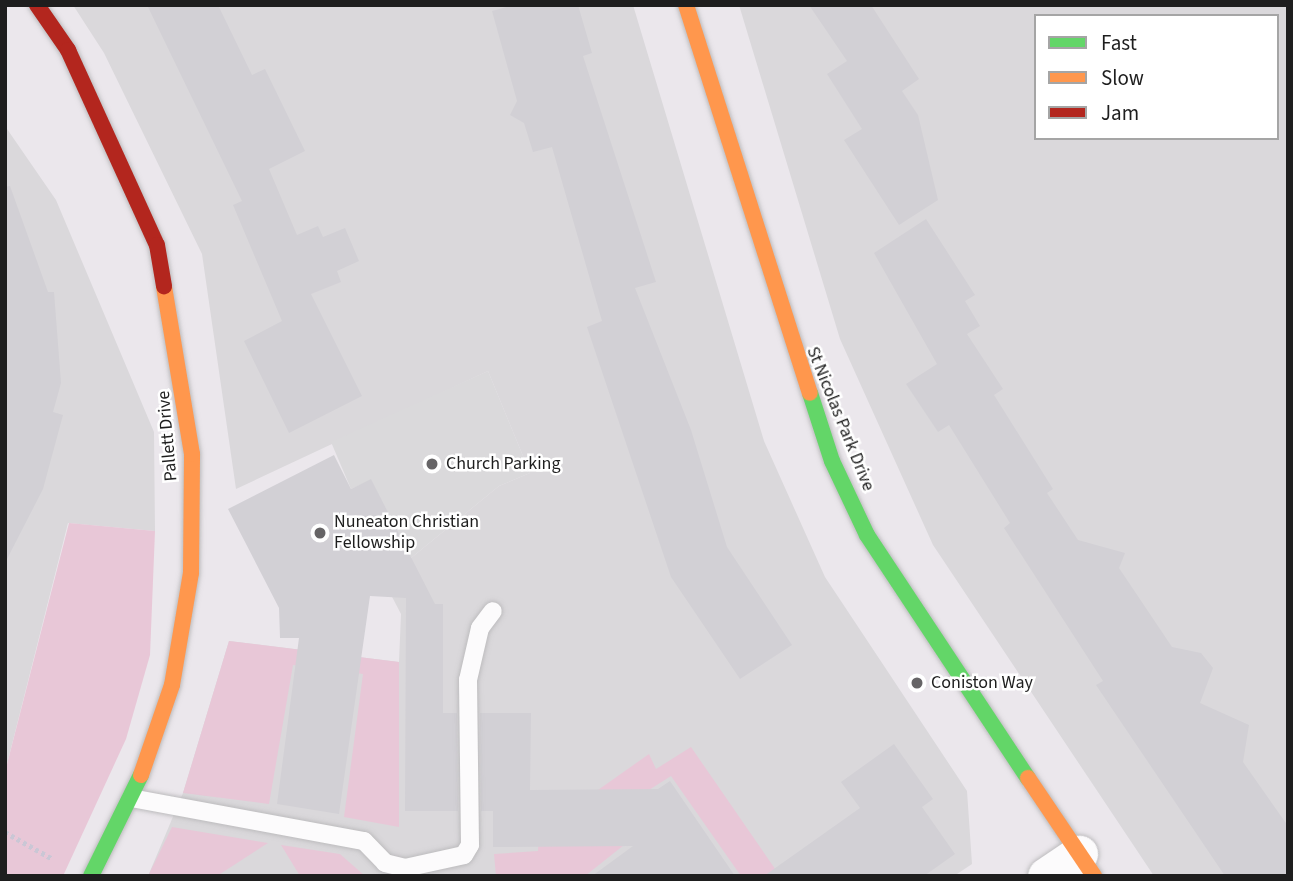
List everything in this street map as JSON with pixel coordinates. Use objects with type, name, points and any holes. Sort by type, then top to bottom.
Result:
[{"type":"street","name":"Pallett Drive","points":[[37,5],[68,50],[157,245],[192,454],[191,573],[172,685],[131,798],[91,876]]},
{"type":"street","name":"St Nicolas Park Drive","points":[[685,5],[832,461],[867,534],[1087,865]]},
{"type":"street","points":[[1046,876],[1087,865]]},
{"type":"lane","points":[[131,798],[364,841],[385,863],[405,868],[464,855],[470,845],[468,680],[480,628],[493,611]]},
{"type":"path","points":[[5,832],[62,863]]},
{"type":"shaded area","points":[[73,5],[633,5],[764,441],[825,577],[967,791],[972,864],[954,876],[148,876],[183,793],[229,641],[399,662],[401,614],[389,591],[411,558],[499,486],[530,473],[488,371],[236,489],[202,254],[104,53]]},
{"type":"shaded area","points":[[739,5],[1288,5],[1288,876],[1154,876],[933,545],[840,339]]},
{"type":"shaded area","points":[[5,126],[56,200],[154,432],[155,531],[68,523],[5,772]]},
{"type":"shaded area","name":"Church Parking","points":[[488,371],[530,473],[499,486],[411,558],[371,480],[351,489],[331,442]]},
{"type":"shaded area","points":[[69,523],[155,531],[150,655],[126,739],[63,876],[5,876],[5,772]]},
{"type":"shaded area","points":[[229,641],[399,662],[399,827],[344,817],[363,674],[293,665],[269,804],[183,793]]},
{"type":"shaded area","points":[[691,747],[780,876],[741,876],[671,776],[614,812],[598,790],[649,754],[656,769]]},
{"type":"shaded area","points":[[172,827],[268,843],[217,876],[148,876]]},
{"type":"shaded area","points":[[539,832],[624,845],[585,876],[496,876],[494,854],[538,851]]},
{"type":"shaded area","points":[[281,845],[340,854],[365,876],[300,876]]},
{"type":"building","points":[[147,5],[218,5],[252,75],[265,69],[305,151],[269,169],[297,235],[318,226],[323,237],[345,228],[359,261],[337,271],[341,282],[311,294],[362,396],[289,433],[244,341],[282,321],[233,205],[242,201]]},
{"type":"building","points":[[514,5],[578,5],[592,53],[583,56],[656,282],[635,288],[691,430],[727,547],[792,645],[740,679],[671,577],[587,327],[602,321],[552,147],[533,152],[524,123],[510,115],[517,101],[492,11]]},
{"type":"building","points":[[809,5],[871,5],[919,79],[902,91],[918,115],[938,200],[899,225],[844,140],[862,129],[827,74],[847,61]]},
{"type":"building","points":[[10,186],[48,292],[54,292],[61,383],[53,412],[63,415],[43,489],[5,563],[5,187]]},
{"type":"building","points":[[926,219],[975,295],[965,301],[980,326],[967,334],[1003,389],[994,395],[1053,489],[1047,493],[1078,540],[1125,553],[1119,568],[1172,647],[1201,653],[1213,668],[1200,703],[1249,725],[1243,762],[1288,826],[1288,876],[1225,876],[1096,685],[1103,681],[1004,528],[1010,523],[949,425],[938,432],[906,384],[937,364],[874,253]]},
{"type":"building","points":[[334,455],[351,489],[371,479],[435,604],[443,604],[443,713],[457,713],[458,811],[405,811],[406,598],[370,596],[339,814],[277,804],[299,638],[280,638],[279,608],[228,509]]},
{"type":"building","points":[[480,713],[531,713],[530,790],[658,789],[670,781],[735,876],[592,876],[633,846],[493,847],[493,811],[481,811]]},
{"type":"building","points":[[894,744],[933,799],[922,807],[955,854],[924,876],[764,876],[860,808],[841,782]]},
{"type":"traffic: fast","points":[[810,393],[832,461],[867,535],[1028,778]]},
{"type":"traffic: fast","points":[[91,876],[141,775]]},
{"type":"traffic: slow","points":[[686,5],[810,393]]},
{"type":"traffic: slow","points":[[141,775],[172,685],[191,573],[192,454],[164,286]]},
{"type":"traffic: slow","points":[[1028,778],[1094,876]]},
{"type":"traffic: jam","points":[[37,5],[68,50],[157,245],[164,286]]},
{"type":"place","name":"Church Parking","points":[[432,464]]},
{"type":"place","name":"Nuneaton Christian Fellowship","points":[[320,533]]},
{"type":"place","name":"Coniston Way","points":[[917,683]]}]
